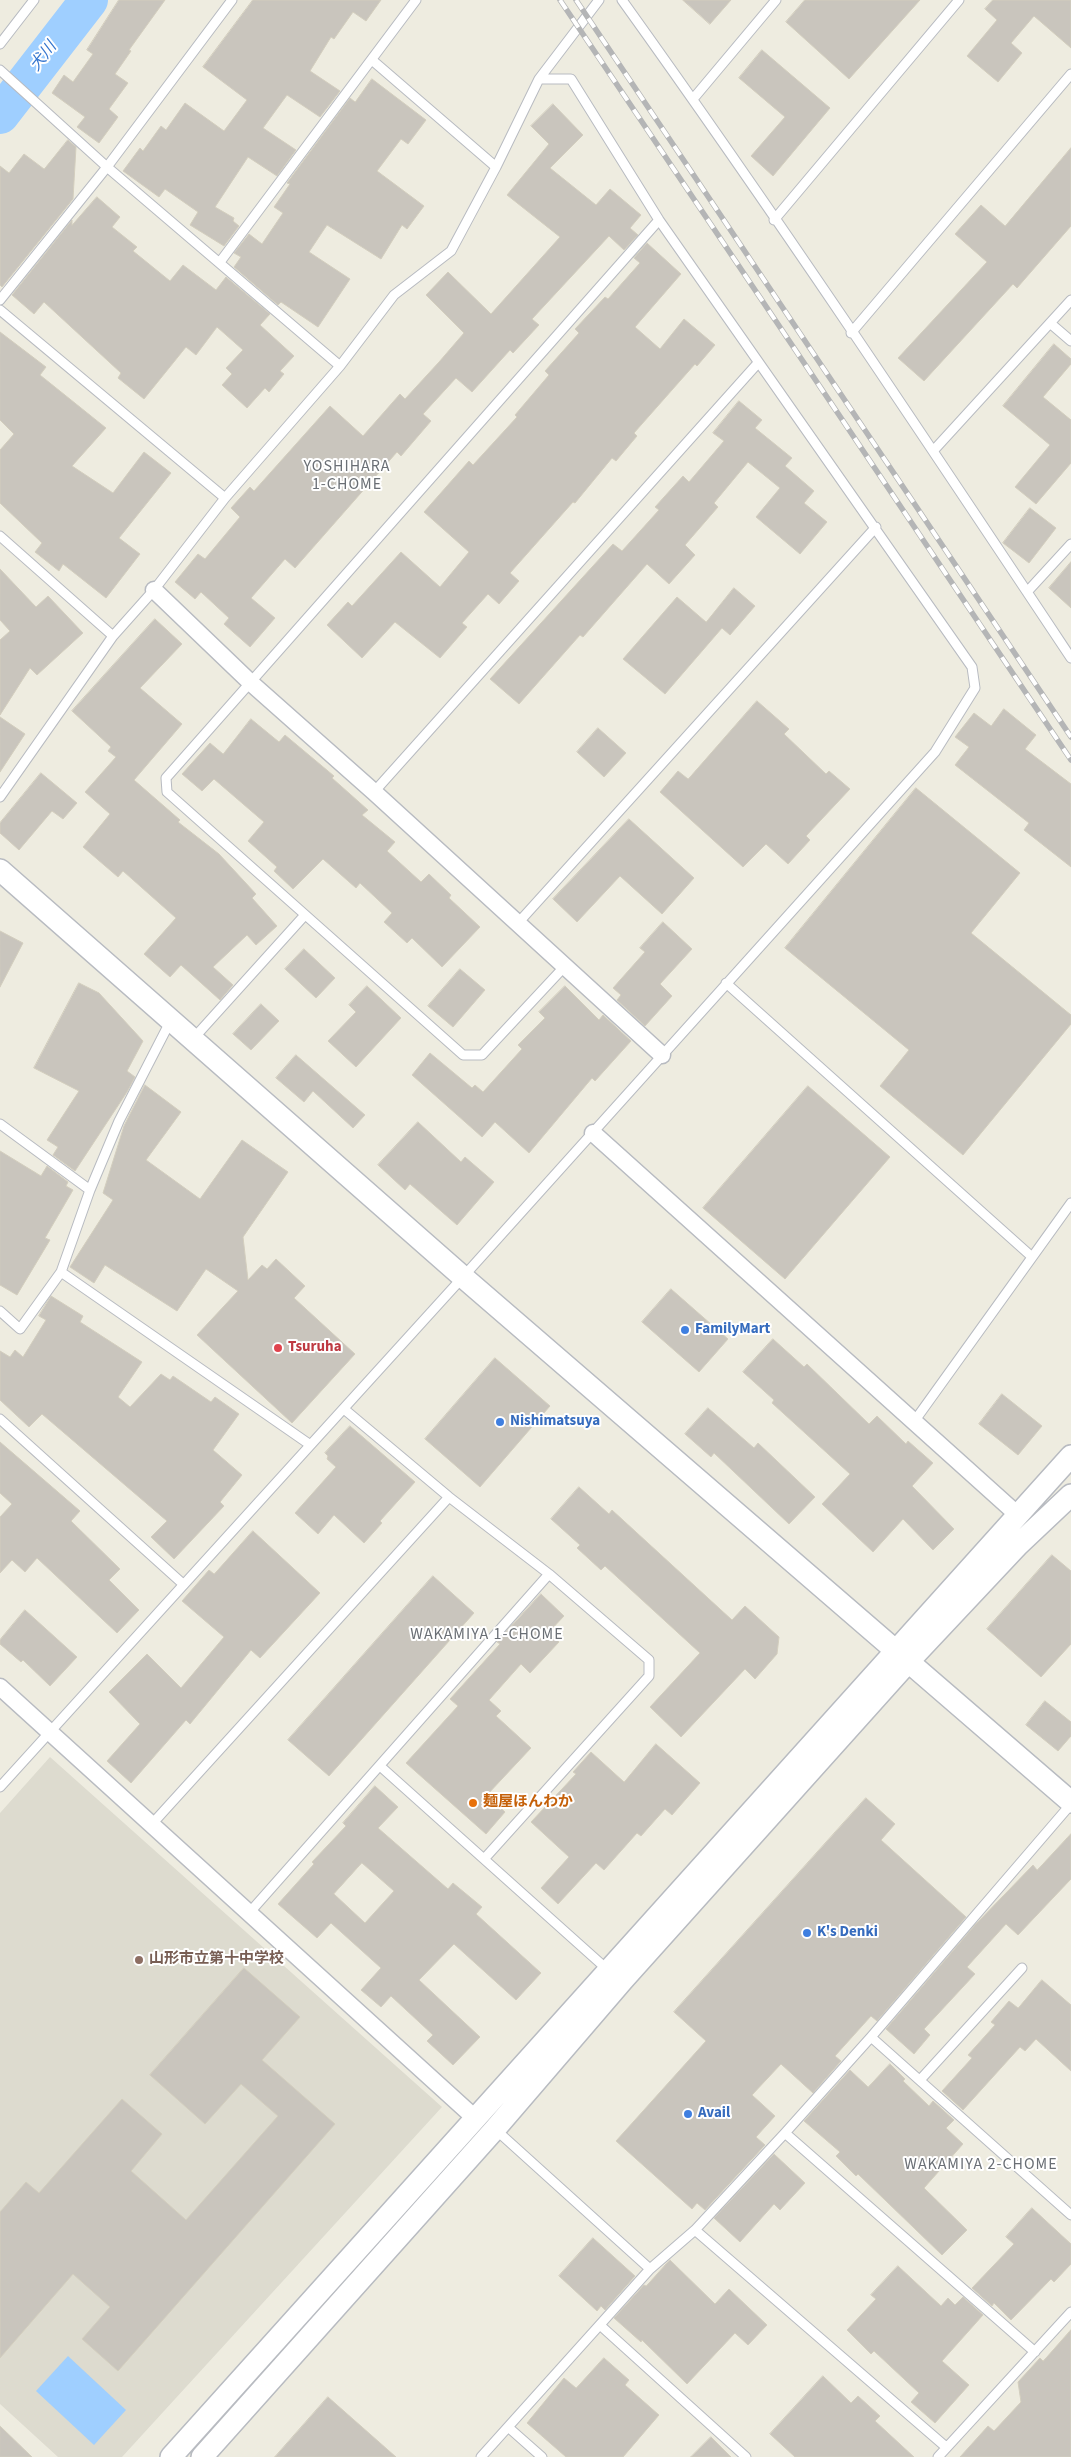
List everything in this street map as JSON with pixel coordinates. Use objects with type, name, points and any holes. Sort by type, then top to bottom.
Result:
[{"type":"street","points":[[154,590],[251,683],[374,792],[662,1055]]},
{"type":"street","points":[[0,870],[463,1277],[1071,1803]]},
{"type":"street","points":[[593,1134],[1018,1516]]},
{"type":"street","points":[[202,2457],[495,2129],[902,1656],[1018,1516],[1071,1456]]},
{"type":"street","points":[[172,2457],[609,1971],[902,1656],[1071,1495]]},
{"type":"street","points":[[0,1687],[476,2119]]},
{"type":"lane","points":[[0,44],[34,0]]},
{"type":"lane","points":[[0,300],[107,167],[232,0]]},
{"type":"lane","points":[[220,262],[416,0]]},
{"type":"lane","points":[[0,797],[113,636],[154,590],[225,498],[340,366],[394,295],[451,251],[496,167],[539,78],[599,0]]},
{"type":"lane","points":[[622,0],[693,99],[851,333],[934,450],[1071,658]]},
{"type":"lane","points":[[693,99],[776,0]]},
{"type":"lane","points":[[774,220],[960,0]]},
{"type":"lane","points":[[372,60],[496,167]]},
{"type":"lane","points":[[0,70],[107,167],[340,366]]},
{"type":"lane","points":[[851,333],[1071,74]]},
{"type":"lane","points":[[0,1787],[309,1444],[344,1409],[593,1134],[726,983],[935,752],[975,688],[972,667],[876,527],[758,363],[659,220],[571,79],[539,78]]},
{"type":"lane","points":[[565,966],[482,1055],[463,1055],[304,916],[167,792],[166,778],[659,220]]},
{"type":"lane","points":[[934,450],[1071,300]]},
{"type":"lane","points":[[0,310],[225,498]]},
{"type":"lane","points":[[1050,323],[1071,341]]},
{"type":"lane","points":[[374,792],[758,363]]},
{"type":"lane","points":[[518,923],[876,527]]},
{"type":"lane","points":[[0,536],[113,636]]},
{"type":"lane","points":[[1027,592],[1071,544]]},
{"type":"lane","points":[[193,1039],[304,916]]},
{"type":"lane","points":[[726,983],[1031,1256]]},
{"type":"lane","points":[[0,1311],[20,1329],[61,1272],[90,1190],[119,1121],[172,1020]]},
{"type":"lane","points":[[0,1124],[90,1190]]},
{"type":"lane","points":[[913,1423],[1031,1256],[1071,1203]]},
{"type":"lane","points":[[61,1272],[309,1444]]},
{"type":"lane","points":[[344,1409],[448,1497],[549,1574],[649,1660],[649,1676],[486,1858]]},
{"type":"lane","points":[[2,1424],[183,1584]]},
{"type":"lane","points":[[152,1824],[448,1497]]},
{"type":"lane","points":[[250,1912],[549,1574]]},
{"type":"lane","points":[[380,1766],[486,1858],[609,1971]]},
{"type":"lane","points":[[481,2457],[601,2326],[650,2269],[695,2230],[785,2133],[871,2037],[1071,1803]]},
{"type":"lane","points":[[920,2080],[1022,1968]]},
{"type":"lane","points":[[871,2037],[1071,2215]]},
{"type":"lane","points":[[495,2129],[650,2269]]},
{"type":"lane","points":[[785,2133],[1035,2352]]},
{"type":"lane","points":[[695,2230],[946,2448]]},
{"type":"lane","points":[[938,2457],[1071,2312]]},
{"type":"lane","points":[[601,2326],[746,2457]]},
{"type":"lane","points":[[508,2427],[542,2457]]},
{"type":"shaded area","name":"山形市立第十中学校","points":[[50,1757],[442,2107],[122,2457],[58,2457],[0,2404],[0,1813]]},
{"type":"water","points":[[68,2356],[126,2410],[94,2445],[36,2391]]},
{"type":"building","points":[[119,0],[165,0],[129,50],[131,51],[115,74],[128,83],[109,109],[118,117],[99,143],[77,127],[85,117],[52,93],[64,75],[73,82],[93,54],[87,50]]},
{"type":"building","points":[[253,0],[381,0],[366,21],[353,12],[334,39],[331,37],[310,71],[340,91],[320,117],[287,95],[263,128],[296,150],[277,176],[248,157],[215,207],[234,218],[233,221],[239,226],[224,246],[190,225],[198,212],[165,189],[159,197],[123,171],[140,148],[143,151],[161,126],[166,130],[185,103],[224,131],[247,100],[203,67]]},
{"type":"building","points":[[683,0],[731,0],[710,24]]},
{"type":"building","points":[[805,0],[920,0],[849,79],[786,22]]},
{"type":"building","points":[[993,0],[1071,0],[1071,48],[1034,16],[1011,43],[1022,53],[998,82],[967,56],[997,20],[985,9]]},
{"type":"building","points":[[762,50],[830,108],[773,176],[751,156],[785,117],[739,78]]},
{"type":"building","points":[[372,79],[426,120],[408,144],[401,139],[377,171],[424,206],[407,229],[402,225],[381,259],[327,225],[309,252],[350,279],[318,327],[281,302],[278,305],[234,267],[241,257],[234,253],[249,234],[262,244],[283,213],[274,207],[290,184],[287,183],[350,98],[355,102]]},
{"type":"building","points":[[553,104],[583,135],[550,168],[596,205],[610,189],[641,215],[630,228],[638,235],[624,250],[609,236],[532,319],[539,325],[513,353],[510,350],[472,392],[456,378],[423,414],[431,421],[401,456],[397,452],[295,568],[285,559],[251,598],[275,618],[250,647],[224,624],[229,618],[201,592],[195,599],[175,582],[198,554],[205,559],[240,517],[231,508],[250,487],[254,491],[330,406],[363,436],[400,394],[405,399],[439,362],[464,333],[426,295],[448,272],[491,314],[560,237],[507,195],[549,144],[531,126]]},
{"type":"building","points":[[68,140],[76,147],[73,199],[2,287],[0,285],[0,166],[9,173],[24,154],[44,169]]},
{"type":"building","points":[[1071,148],[1071,226],[1017,288],[1013,284],[924,381],[898,358],[987,262],[955,234],[981,205],[1005,226]]},
{"type":"building","points":[[97,197],[120,217],[112,227],[137,247],[133,251],[170,281],[183,265],[216,290],[226,277],[270,314],[260,325],[294,356],[280,371],[284,374],[269,392],[265,388],[247,408],[222,385],[232,374],[226,368],[243,350],[217,327],[196,355],[186,347],[144,399],[118,378],[121,373],[44,302],[34,314],[12,295],[72,220],[72,225]]},
{"type":"building","points":[[647,243],[681,274],[635,327],[660,349],[684,319],[715,345],[697,366],[695,364],[634,433],[637,436],[616,461],[612,458],[575,503],[573,502],[510,573],[519,581],[499,604],[488,594],[462,623],[467,627],[440,658],[395,622],[362,658],[327,625],[348,602],[352,606],[401,552],[440,587],[469,552],[424,512],[469,461],[473,465],[517,417],[515,415],[549,375],[545,371],[579,333],[575,329],[605,297],[608,299],[640,263],[634,258]]},
{"type":"building","points":[[0,332],[46,367],[40,375],[106,428],[72,466],[113,493],[144,452],[171,473],[119,538],[140,554],[106,598],[63,564],[59,571],[35,552],[42,543],[0,503],[0,450],[14,434],[0,420]]},
{"type":"building","points":[[1054,344],[1071,359],[1071,364],[1043,397],[1071,420],[1071,463],[1036,504],[1015,487],[1050,445],[1003,406]]},
{"type":"building","points":[[739,401],[762,420],[755,428],[792,458],[785,466],[814,491],[804,503],[827,522],[800,554],[756,517],[780,488],[748,462],[714,503],[718,507],[685,545],[695,555],[669,584],[647,564],[583,637],[580,635],[519,704],[490,679],[613,544],[622,551],[659,510],[655,507],[683,476],[689,482],[724,441],[713,433]]},
{"type":"building","points":[[1030,508],[1056,528],[1029,563],[1003,543]]},
{"type":"building","points":[[1071,562],[1071,608],[1049,588]]},
{"type":"building","points":[[0,569],[36,607],[48,596],[83,633],[37,675],[30,668],[0,715],[0,640],[10,631],[0,620]]},
{"type":"building","points":[[734,588],[755,606],[730,635],[722,628],[665,694],[623,659],[677,597],[706,622]]},
{"type":"building","points":[[155,619],[182,644],[140,688],[182,724],[134,780],[180,820],[178,822],[219,854],[256,894],[252,898],[277,926],[256,945],[247,935],[213,967],[233,985],[220,1000],[181,965],[170,977],[144,954],[176,918],[123,871],[118,877],[83,847],[110,814],[85,792],[116,757],[108,751],[111,747],[72,711]]},
{"type":"building","points":[[757,701],[789,729],[784,734],[826,774],[829,771],[850,789],[806,836],[810,840],[788,864],[766,844],[743,867],[660,792],[678,771],[688,779]]},
{"type":"building","points":[[1004,709],[1036,735],[1025,749],[1071,784],[1071,867],[1024,830],[1029,823],[955,765],[969,747],[955,737],[974,713],[991,726]]},
{"type":"building","points":[[0,717],[25,734],[0,772]]},
{"type":"building","points":[[251,719],[279,742],[285,735],[334,776],[332,778],[368,810],[362,815],[395,842],[387,851],[421,882],[429,874],[451,895],[449,898],[480,927],[442,967],[412,938],[407,943],[384,922],[392,913],[360,883],[356,888],[323,859],[293,889],[274,871],[277,867],[248,841],[264,822],[214,779],[202,791],[182,774],[210,743],[223,754]]},
{"type":"building","points":[[598,728],[626,753],[604,777],[577,752]]},
{"type":"building","points":[[41,773],[77,803],[63,819],[52,811],[19,850],[0,833],[0,823]]},
{"type":"building","points":[[916,788],[1020,873],[971,933],[1071,1015],[1071,1024],[963,1155],[880,1086],[909,1050],[785,948]]},
{"type":"building","points":[[629,819],[694,878],[662,914],[620,876],[577,922],[553,899]]},
{"type":"building","points":[[663,922],[692,949],[660,984],[672,996],[645,1026],[617,1000],[621,995],[613,988],[645,952],[640,948]]},
{"type":"building","points":[[0,931],[23,943],[0,987]]},
{"type":"building","points":[[304,949],[335,978],[316,998],[285,969]]},
{"type":"building","points":[[460,969],[485,990],[453,1027],[428,1006]]},
{"type":"building","points":[[79,983],[99,993],[143,1041],[127,1071],[135,1077],[75,1171],[53,1155],[58,1147],[47,1140],[79,1091],[34,1068]]},
{"type":"building","points":[[367,986],[401,1018],[356,1067],[328,1041],[356,1012],[349,1005]]},
{"type":"building","points":[[565,986],[599,1020],[603,1015],[631,1041],[595,1081],[592,1078],[529,1153],[495,1122],[482,1137],[412,1075],[430,1053],[472,1088],[475,1085],[483,1092],[522,1049],[518,1045],[545,1018],[539,1012]]},
{"type":"building","points":[[261,1004],[279,1021],[251,1050],[233,1034]]},
{"type":"building","points":[[296,1055],[365,1115],[353,1128],[313,1091],[304,1102],[276,1078]]},
{"type":"building","points":[[145,1085],[181,1112],[146,1160],[200,1199],[242,1140],[288,1172],[243,1237],[248,1280],[262,1265],[267,1269],[276,1259],[305,1286],[294,1298],[355,1354],[292,1423],[197,1335],[238,1291],[206,1269],[177,1311],[105,1265],[94,1283],[70,1267],[113,1200],[103,1193],[124,1126]]},
{"type":"building","points":[[808,1086],[890,1157],[785,1279],[703,1208]]},
{"type":"building","points":[[418,1122],[461,1162],[465,1157],[494,1182],[457,1225],[410,1184],[405,1190],[378,1165]]},
{"type":"building","points":[[0,1151],[41,1176],[47,1166],[68,1182],[66,1186],[73,1190],[45,1238],[50,1240],[17,1295],[0,1285]]},
{"type":"building","points":[[671,1289],[728,1339],[699,1372],[642,1322]]},
{"type":"building","points":[[51,1296],[83,1316],[80,1322],[142,1362],[118,1397],[130,1407],[161,1374],[170,1380],[173,1376],[211,1402],[215,1397],[239,1414],[213,1450],[242,1475],[220,1502],[224,1506],[174,1559],[151,1537],[167,1521],[42,1414],[29,1427],[0,1400],[0,1351],[10,1357],[15,1350],[23,1357],[46,1320],[39,1316]]},
{"type":"building","points":[[773,1339],[804,1367],[807,1364],[869,1424],[877,1416],[906,1444],[908,1441],[933,1463],[912,1486],[954,1529],[933,1550],[903,1519],[873,1552],[822,1504],[850,1474],[772,1403],[774,1400],[743,1372]]},
{"type":"building","points":[[495,1358],[550,1406],[480,1487],[425,1439]]},
{"type":"building","points":[[1002,1394],[1042,1426],[1018,1455],[979,1424]]},
{"type":"building","points":[[708,1408],[754,1448],[758,1443],[815,1497],[789,1524],[714,1453],[711,1457],[685,1434]]},
{"type":"building","points":[[350,1426],[415,1482],[380,1521],[382,1523],[364,1543],[334,1515],[318,1534],[295,1513],[336,1467],[327,1459],[328,1456],[325,1453]]},
{"type":"building","points":[[0,1442],[80,1511],[71,1521],[120,1569],[109,1580],[139,1610],[117,1633],[37,1558],[25,1572],[12,1560],[0,1573],[0,1517],[12,1504],[0,1493]]},
{"type":"building","points":[[579,1487],[609,1514],[612,1510],[732,1620],[745,1606],[779,1637],[777,1654],[755,1679],[745,1669],[681,1737],[650,1707],[700,1653],[605,1566],[601,1570],[577,1548],[580,1545],[551,1519]]},
{"type":"building","points":[[253,1531],[320,1593],[260,1658],[251,1650],[190,1724],[186,1720],[131,1783],[107,1761],[140,1724],[109,1692],[147,1654],[181,1688],[224,1637],[182,1601],[209,1570],[214,1574]]},
{"type":"building","points":[[1052,1555],[1071,1571],[1071,1644],[1041,1677],[987,1629]]},
{"type":"building","points":[[433,1576],[474,1613],[329,1776],[288,1740]]},
{"type":"building","points":[[541,1594],[564,1616],[549,1632],[559,1642],[530,1673],[521,1664],[489,1700],[501,1711],[496,1716],[531,1748],[487,1795],[505,1812],[486,1834],[406,1763],[458,1706],[450,1699],[500,1644],[497,1642]]},
{"type":"building","points":[[25,1610],[77,1657],[50,1686],[23,1660],[21,1662],[0,1644],[0,1640]]},
{"type":"building","points":[[1045,1701],[1071,1722],[1071,1736],[1058,1751],[1026,1725]]},
{"type":"building","points":[[656,1744],[700,1783],[672,1815],[665,1809],[641,1836],[637,1833],[604,1870],[596,1863],[558,1904],[541,1888],[569,1857],[531,1822],[576,1774],[573,1772],[591,1752],[624,1782]]},
{"type":"building","points":[[375,1786],[398,1807],[378,1828],[448,1889],[453,1883],[482,1907],[476,1914],[541,1973],[516,2000],[454,1944],[419,1980],[480,2037],[453,2065],[427,2041],[433,2035],[391,1996],[381,2007],[361,1990],[381,1968],[331,1923],[317,1938],[278,1904],[314,1864],[312,1862],[346,1826],[343,1823]],"holes":[[[362,1863],[394,1891],[365,1923],[334,1894]]]},
{"type":"building","points":[[866,1798],[895,1824],[881,1840],[966,1917],[877,2021],[871,2016],[835,2056],[841,2061],[813,2093],[781,2064],[752,2095],[775,2116],[756,2137],[765,2145],[705,2210],[697,2203],[692,2209],[616,2141],[706,2041],[674,2012]]},
{"type":"building","points":[[1071,1834],[1071,1879],[1018,1935],[1006,1924],[967,1967],[975,1974],[924,2029],[930,2035],[914,2054],[886,2029],[975,1925],[1033,1865],[1037,1870]]},
{"type":"building","points":[[244,1968],[300,2017],[262,2060],[335,2124],[118,2371],[82,2339],[110,2307],[73,2274],[0,2358],[0,2212],[26,2182],[39,2193],[122,2099],[162,2134],[131,2171],[186,2220],[278,2116],[241,2084],[205,2124],[150,2075]]},
{"type":"building","points":[[1042,1980],[1071,2005],[1071,2071],[1036,2039],[1025,2051],[1020,2047],[963,2110],[942,2091],[972,2058],[968,2055],[995,2025],[991,2022],[1009,2001],[1018,2008]]},
{"type":"building","points":[[890,2064],[905,2079],[903,2081],[929,2106],[933,2101],[954,2120],[946,2128],[963,2144],[924,2188],[967,2230],[942,2255],[858,2174],[856,2176],[836,2156],[840,2152],[804,2121],[850,2070],[868,2087]]},
{"type":"building","points":[[774,2154],[805,2183],[780,2210],[774,2204],[740,2242],[714,2218]]},
{"type":"building","points":[[1032,2208],[1071,2244],[1071,2264],[1054,2282],[1051,2279],[1011,2320],[994,2303],[992,2306],[972,2288],[1014,2244],[1006,2237]]},
{"type":"building","points":[[593,2238],[635,2276],[605,2310],[601,2306],[597,2311],[559,2276]]},
{"type":"building","points":[[670,2260],[715,2304],[729,2289],[767,2325],[748,2345],[735,2333],[687,2384],[642,2340],[641,2342],[614,2318]]},
{"type":"building","points":[[898,2266],[941,2306],[948,2298],[955,2305],[963,2297],[983,2315],[942,2361],[969,2385],[935,2423],[911,2402],[919,2393],[874,2351],[871,2354],[847,2330],[876,2299],[871,2295]]},
{"type":"building","points":[[1071,2330],[1071,2457],[960,2457],[988,2426],[994,2431],[1021,2402],[1018,2382],[1040,2358],[1043,2361]]},
{"type":"building","points":[[604,2358],[629,2380],[625,2385],[659,2415],[623,2457],[566,2457],[527,2423],[564,2378],[576,2388]]},
{"type":"building","points":[[823,2376],[851,2403],[858,2396],[880,2416],[875,2421],[914,2457],[795,2457],[770,2434]]},
{"type":"building","points":[[328,2397],[396,2457],[275,2457]]},
{"type":"building","points":[[0,2426],[32,2457],[0,2457]]},
{"type":"building","points":[[711,2437],[731,2457],[691,2457]]},
{"type":"waterway","name":"犬川","points":[[0,115],[89,0]]},
{"type":"railway","points":[[560,0],[1071,760]]},
{"type":"railway","points":[[576,0],[1071,737]]},
{"type":"place","name":"FamilyMart","points":[[685,1330]]},
{"type":"place","name":"Tsuruha","points":[[278,1348]]},
{"type":"place","name":"Nishimatsuya","points":[[500,1422]]},
{"type":"place","name":"麺屋ほんわか","points":[[473,1803]]},
{"type":"place","name":"K's Denki","points":[[807,1933]]},
{"type":"place","name":"山形市立第十中学校","points":[[139,1960]]},
{"type":"place","name":"Avail","points":[[688,2114]]},
{"type":"district","name":"YOSHIHARA 1-CHOME","points":[[347,476]]},
{"type":"district","name":"WAKAMIYA 1-CHOME","points":[[487,1635]]},
{"type":"district","name":"WAKAMIYA 2-CHOME","points":[[981,2165]]}]
